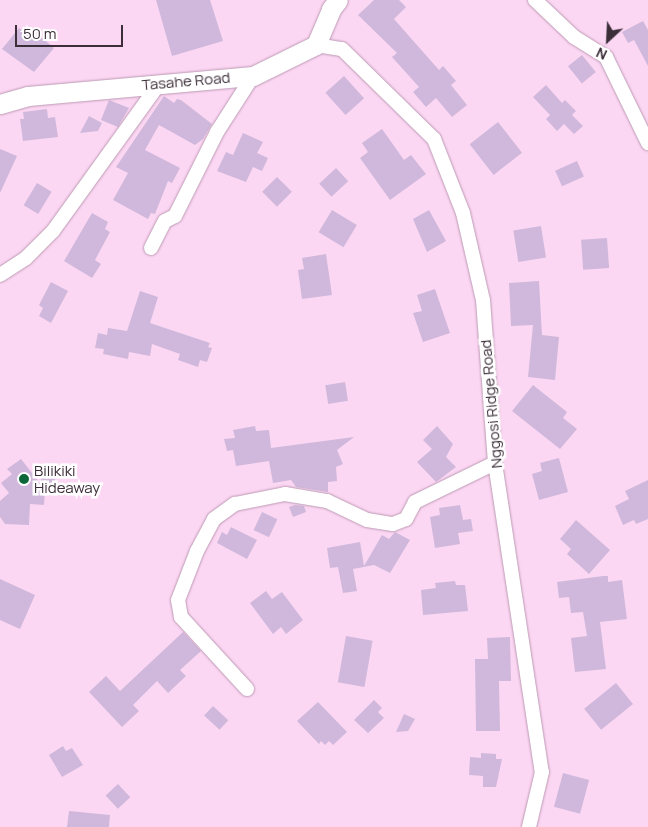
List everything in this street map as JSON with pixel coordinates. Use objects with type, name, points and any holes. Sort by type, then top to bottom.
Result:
[{"type":"street","points":[[316,45],[331,9],[338,0]]},
{"type":"street","points":[[535,0],[574,37],[606,57],[648,143]]},
{"type":"street","name":"Tasahe Road","points":[[0,104],[28,96],[252,76],[316,45]]},
{"type":"street","name":"Nggosi Ridge Road","points":[[316,45],[342,49],[434,138],[463,213],[483,300],[496,463],[542,772],[528,827]]},
{"type":"street","points":[[151,248],[165,221],[175,216],[218,132],[252,76]]},
{"type":"street","points":[[0,275],[26,258],[53,231],[159,84]]},
{"type":"street","points":[[247,689],[181,616],[178,600],[214,520],[235,504],[285,494],[327,501],[367,520],[393,524],[406,519],[415,502],[496,463]]},
{"type":"building","points":[[156,0],[210,0],[223,41],[172,56]]},
{"type":"building","points":[[374,0],[399,0],[406,7],[394,19],[439,70],[443,66],[456,81],[451,85],[467,105],[452,117],[436,98],[426,107],[413,92],[419,87],[392,57],[397,53],[358,15]]},
{"type":"building","points":[[643,21],[648,30],[648,66],[634,40],[628,43],[622,32]]},
{"type":"building","points":[[19,28],[36,41],[40,36],[54,48],[34,72],[2,49]]},
{"type":"building","points":[[582,55],[596,72],[582,83],[568,66]]},
{"type":"building","points":[[344,76],[364,98],[345,115],[325,93]]},
{"type":"building","points":[[546,85],[562,103],[565,100],[576,111],[572,115],[583,126],[574,134],[564,124],[557,131],[546,119],[550,115],[533,97]]},
{"type":"building","points":[[164,96],[174,103],[177,99],[181,100],[212,124],[203,139],[195,145],[159,125],[145,150],[180,168],[172,183],[168,181],[155,214],[151,213],[148,219],[113,200],[128,173],[116,167]]},
{"type":"building","points":[[109,100],[129,108],[118,127],[101,120]]},
{"type":"building","points":[[47,109],[48,118],[55,117],[58,137],[23,141],[20,119],[24,119],[23,112]]},
{"type":"building","points":[[89,116],[102,123],[98,131],[80,133]]},
{"type":"building","points":[[498,122],[522,153],[494,175],[470,144]]},
{"type":"building","points":[[382,129],[404,160],[411,155],[426,174],[390,200],[360,158],[368,152],[362,143]]},
{"type":"building","points":[[243,133],[263,142],[257,153],[268,158],[262,171],[253,167],[246,182],[217,171],[226,152],[233,155]]},
{"type":"building","points":[[0,149],[17,156],[0,193]]},
{"type":"building","points":[[577,161],[584,177],[562,186],[555,171]]},
{"type":"building","points":[[336,168],[348,181],[331,197],[319,184]]},
{"type":"building","points":[[277,177],[292,192],[277,207],[262,192]]},
{"type":"building","points":[[37,183],[52,192],[38,214],[24,205]]},
{"type":"building","points":[[332,210],[357,225],[343,247],[319,232]]},
{"type":"building","points":[[429,210],[446,241],[427,252],[413,219]]},
{"type":"building","points":[[92,213],[108,222],[105,229],[110,232],[95,260],[101,264],[92,278],[64,261]]},
{"type":"building","points":[[541,226],[546,258],[518,262],[513,230]]},
{"type":"building","points":[[607,238],[609,268],[583,270],[581,240]]},
{"type":"building","points":[[326,254],[332,295],[302,299],[298,270],[304,269],[302,258]]},
{"type":"building","points":[[539,281],[542,335],[559,337],[555,380],[528,377],[533,325],[511,326],[509,283]]},
{"type":"building","points":[[51,282],[68,291],[51,323],[39,316],[43,308],[39,305]]},
{"type":"building","points":[[435,289],[450,333],[423,342],[413,313],[422,311],[417,295]]},
{"type":"building","points":[[140,291],[158,297],[150,323],[210,343],[208,347],[212,348],[207,362],[200,360],[198,367],[178,360],[180,354],[152,344],[150,356],[129,352],[128,359],[103,354],[104,349],[95,348],[98,333],[107,335],[108,328],[127,331]]},
{"type":"building","points":[[345,382],[348,401],[328,404],[325,385]]},
{"type":"building","points":[[533,385],[567,412],[563,418],[577,429],[560,449],[512,411]]},
{"type":"building","points":[[255,426],[256,431],[269,430],[271,448],[354,437],[337,450],[343,464],[336,467],[337,481],[328,482],[328,492],[296,487],[291,480],[273,483],[269,461],[236,466],[233,450],[227,451],[224,439],[235,438],[233,430]]},
{"type":"building","points":[[437,426],[453,444],[446,457],[456,467],[436,482],[417,462],[432,449],[423,440]]},
{"type":"building","points":[[559,458],[568,492],[539,500],[532,474],[542,471],[540,463]]},
{"type":"building","points":[[21,459],[40,483],[44,472],[56,476],[51,491],[45,489],[44,505],[30,504],[29,525],[5,524],[0,517],[0,501],[9,493],[1,483],[12,474],[7,469]]},
{"type":"building","points":[[648,480],[648,519],[636,524],[634,520],[623,525],[615,506],[629,499],[625,491]]},
{"type":"building","points":[[295,505],[304,506],[306,512],[293,517],[289,507]]},
{"type":"building","points":[[460,505],[463,520],[471,519],[473,531],[458,533],[460,544],[435,548],[430,517],[440,515],[439,508]]},
{"type":"building","points":[[262,512],[277,519],[269,537],[254,530]]},
{"type":"building","points":[[576,520],[610,550],[589,574],[567,554],[571,549],[560,539]]},
{"type":"building","points":[[231,527],[257,540],[247,559],[217,543],[222,532],[227,535]]},
{"type":"building","points":[[395,532],[410,540],[390,573],[374,565],[353,569],[357,591],[343,593],[338,567],[330,568],[327,548],[360,542],[364,566],[382,535],[389,539]]},
{"type":"building","points":[[608,576],[608,582],[622,580],[627,619],[600,622],[606,669],[575,672],[571,638],[587,636],[583,612],[571,613],[569,597],[559,598],[557,582]]},
{"type":"building","points":[[0,579],[35,595],[20,629],[0,620]]},
{"type":"building","points":[[455,581],[456,585],[465,585],[468,611],[423,615],[421,590],[436,588],[435,583]]},
{"type":"building","points":[[266,591],[272,599],[282,592],[303,620],[286,634],[281,627],[273,634],[250,603]]},
{"type":"building","points":[[183,632],[201,651],[180,670],[186,676],[168,693],[157,681],[133,705],[139,711],[122,727],[89,692],[106,676],[120,691]]},
{"type":"building","points":[[346,636],[373,641],[364,687],[338,682]]},
{"type":"building","points":[[510,637],[511,681],[499,681],[500,731],[476,731],[475,659],[488,659],[487,638]]},
{"type":"building","points":[[616,683],[633,704],[601,730],[584,709]]},
{"type":"building","points":[[374,700],[382,708],[378,712],[384,718],[368,733],[354,720]]},
{"type":"building","points":[[318,702],[347,732],[333,745],[329,741],[325,745],[321,741],[319,744],[297,721]]},
{"type":"building","points":[[213,706],[228,720],[219,730],[204,716]]},
{"type":"building","points":[[404,714],[415,719],[408,731],[396,732]]},
{"type":"building","points":[[63,746],[66,751],[72,748],[83,765],[62,777],[49,755]]},
{"type":"building","points":[[481,753],[496,754],[496,759],[502,759],[496,787],[483,787],[483,776],[469,775],[470,757],[481,758]]},
{"type":"building","points":[[563,773],[589,780],[580,814],[554,807]]},
{"type":"building","points":[[118,784],[130,797],[118,809],[106,796]]},
{"type":"building","points":[[69,811],[110,815],[109,827],[67,827]]},
{"type":"place","name":"Bilikiki Hideaway","points":[[24,479]]}]
